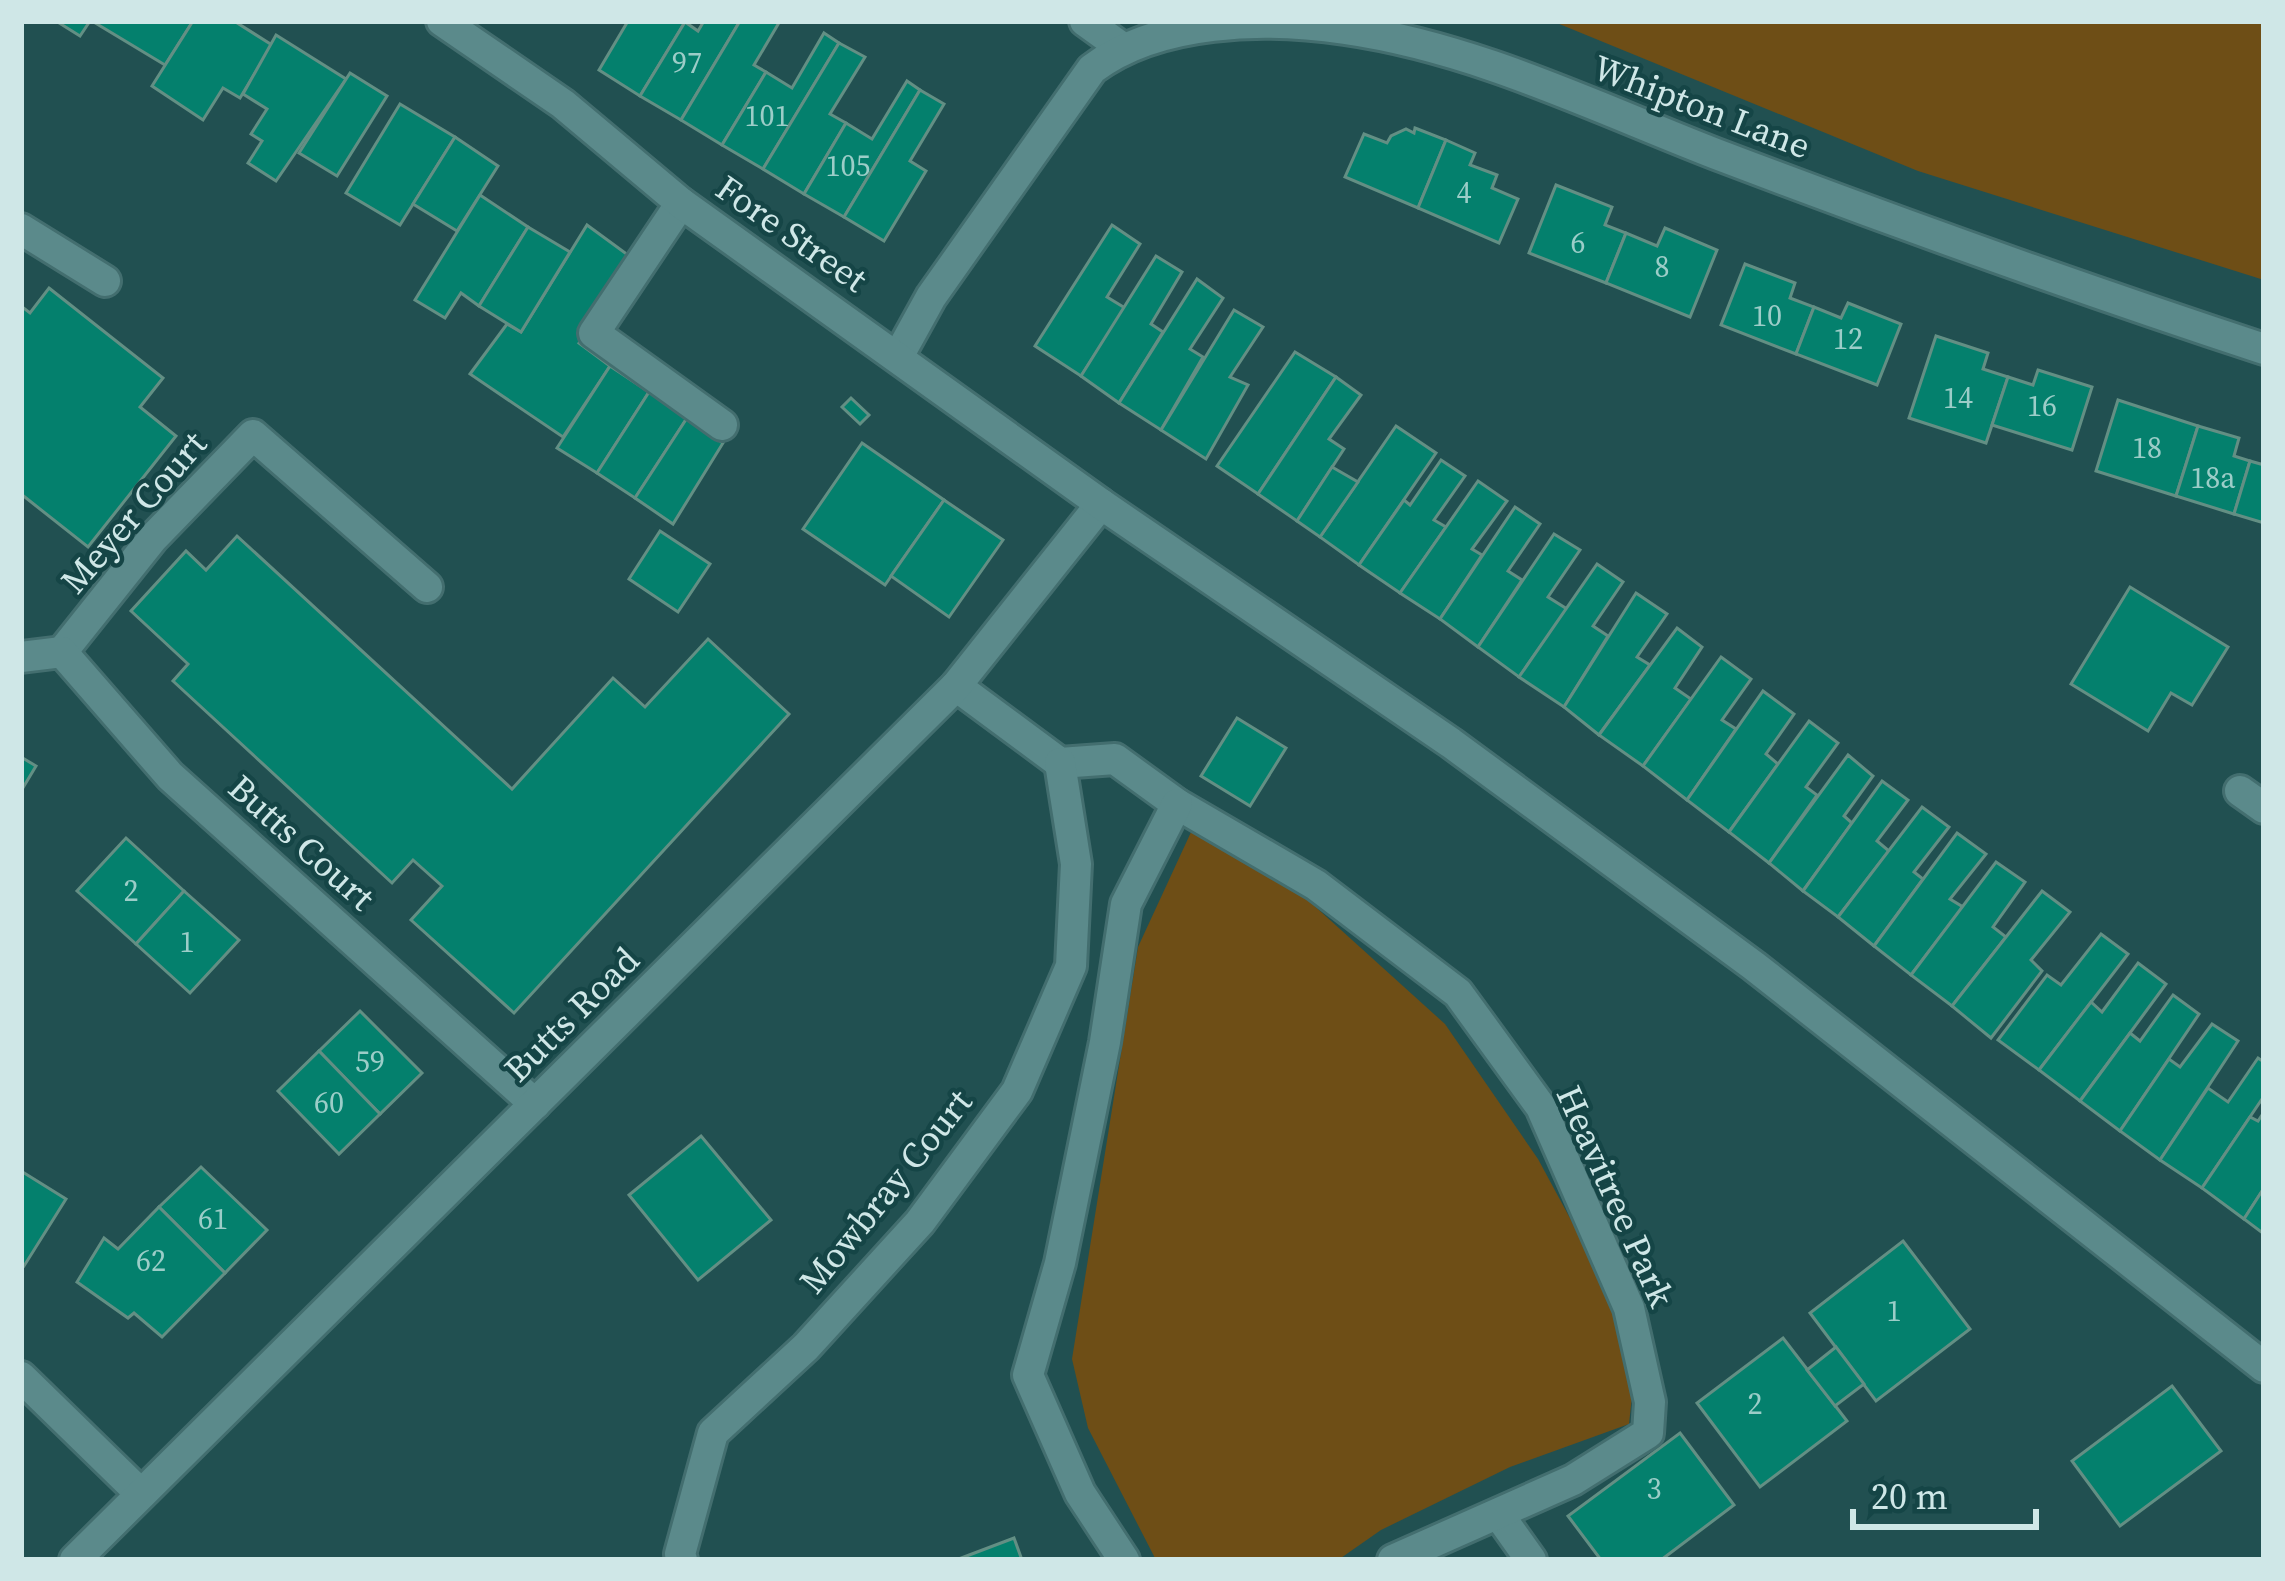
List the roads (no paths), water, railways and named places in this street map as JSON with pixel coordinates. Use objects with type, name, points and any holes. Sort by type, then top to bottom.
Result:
[{"type":"street","name":"Fore Street","points":[[442,21],[562,104],[682,203],[1101,504],[1450,742],[1754,966],[2264,1367]]},
{"type":"street","points":[[1085,21],[1121,47]]},
{"type":"street","name":"Whipton Lane","points":[[898,356],[931,297],[1036,141],[1092,68],[1121,47],[1159,33],[1217,26],[1342,28],[1473,56],[1996,261],[2264,349]]},
{"type":"street","points":[[682,203],[595,334],[722,425]]},
{"type":"street","points":[[21,229],[105,281]]},
{"type":"street","name":"Meyer Court","points":[[62,652],[153,538],[253,435],[427,587]]},
{"type":"street","name":"Butts Road","points":[[75,1560],[956,686],[1101,504]]},
{"type":"street","points":[[21,657],[62,652]]},
{"type":"street","name":"Butts Court","points":[[62,652],[170,776],[535,1104]]},
{"type":"street","points":[[956,686],[1060,764]]},
{"type":"street","name":"Heavitree Park","points":[[1060,764],[1115,759],[1177,804],[1316,885],[1458,993],[1540,1107],[1629,1308],[1650,1402],[1648,1433],[1574,1480],[1393,1560]]},
{"type":"street","name":"Mowbray Court","points":[[682,1560],[713,1433],[806,1347],[920,1222],[1016,1091],[1071,966],[1076,865],[1060,764]]},
{"type":"street","points":[[1124,1560],[1080,1493],[1028,1375],[1060,1263],[1126,904],[1177,804]]},
{"type":"street","points":[[21,1377],[140,1492]]},
{"type":"street","points":[[1499,1516],[1532,1560]]}]
